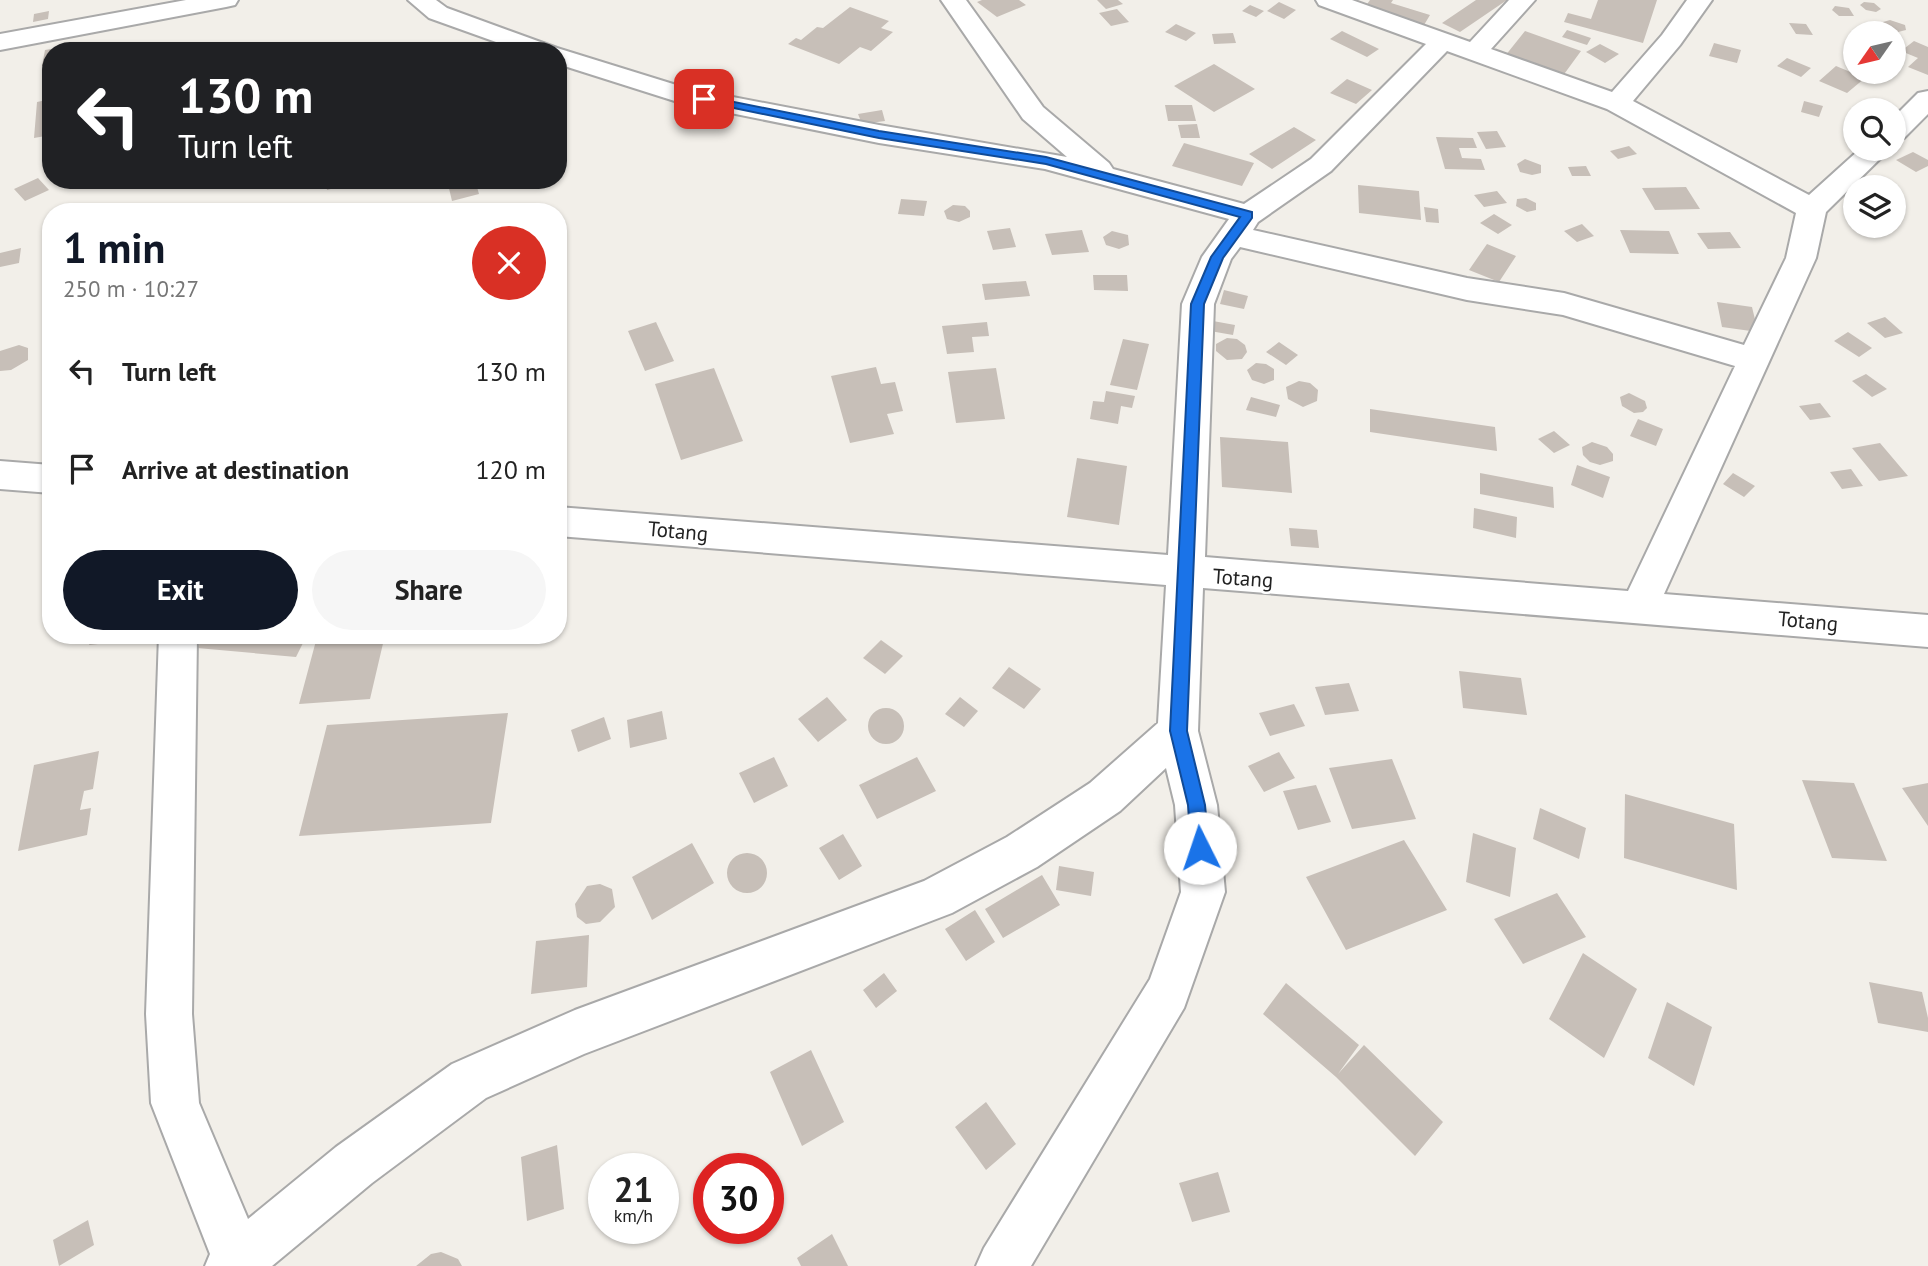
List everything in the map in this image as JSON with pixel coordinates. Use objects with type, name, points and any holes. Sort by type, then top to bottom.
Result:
[{"type":"street","points":[[0,42],[226,0]]},
{"type":"street","points":[[420,0],[438,13],[520,42]]},
{"type":"street","points":[[953,0],[1032,113],[1108,177]]},
{"type":"street","points":[[1328,0],[1617,103],[1812,209]]},
{"type":"street","points":[[1002,1266],[1168,992],[1203,891],[1196,805],[1178,731],[1198,304],[1217,257],[1240,225],[1321,164],[1459,47],[1523,0]]},
{"type":"street","points":[[1617,103],[1671,40],[1700,0]]},
{"type":"street","points":[[567,58],[681,94],[879,134],[1046,160],[1108,177],[1240,225],[1467,289],[1564,304],[1754,360]]},
{"type":"street","points":[[1906,120],[1928,99]]},
{"type":"street","points":[[1639,607],[1801,258],[1812,209],[1863,161]]},
{"type":"street","points":[[0,475],[42,478]]},
{"type":"street","name":"Totang","points":[[567,523],[1928,631]]},
{"type":"street","points":[[178,644],[169,1014],[175,1103],[234,1262],[354,1165],[469,1081],[575,1034],[936,898],[1022,852],[1105,797],[1178,731]]},
{"type":"building","points":[[1019,0],[1026,5],[997,17],[977,2]]},
{"type":"building","points":[[1097,0],[1118,0],[1123,4],[1106,9]]},
{"type":"building","points":[[1370,0],[1393,0],[1391,3],[1430,15],[1424,25],[1365,7]]},
{"type":"building","points":[[1476,0],[1507,0],[1460,32],[1442,23]]},
{"type":"building","points":[[1598,0],[1657,0],[1643,43],[1564,22],[1568,13],[1591,19]]},
{"type":"building","points":[[1279,2],[1296,10],[1284,19],[1267,11]]},
{"type":"building","points":[[1864,2],[1874,3],[1881,9],[1876,12],[1866,10],[1860,5]]},
{"type":"building","points":[[1250,5],[1264,11],[1256,17],[1242,11]]},
{"type":"building","points":[[1835,6],[1849,8],[1854,16],[1839,16],[1832,10]]},
{"type":"building","points":[[850,7],[889,21],[881,28],[893,32],[871,51],[860,47],[839,64],[788,44],[796,38],[801,40],[817,27],[823,28]]},
{"type":"building","points":[[1117,9],[1129,22],[1111,26],[1099,13]]},
{"type":"building","points":[[49,11],[48,19],[33,22],[34,14]]},
{"type":"building","points":[[1789,23],[1806,24],[1813,35],[1796,34]]},
{"type":"building","points":[[1176,24],[1196,33],[1186,41],[1165,32]]},
{"type":"building","points":[[1567,30],[1591,38],[1587,45],[1562,37]]},
{"type":"building","points":[[1342,31],[1379,49],[1367,57],[1330,39]]},
{"type":"building","points":[[1525,31],[1581,51],[1562,77],[1505,56]]},
{"type":"building","points":[[1233,33],[1236,43],[1214,44],[1212,34]]},
{"type":"building","points":[[1914,41],[1928,47],[1928,75],[1908,67],[1918,58],[1906,53],[1906,47]]},
{"type":"building","points":[[1714,43],[1741,50],[1737,63],[1709,56]]},
{"type":"building","points":[[1600,44],[1619,54],[1605,63],[1586,52]]},
{"type":"building","points":[[1787,58],[1811,68],[1801,77],[1777,66]]},
{"type":"building","points":[[1214,64],[1255,89],[1214,112],[1174,86]]},
{"type":"building","points":[[1836,66],[1843,69],[1843,84],[1858,84],[1847,93],[1819,81]]},
{"type":"building","points":[[1347,79],[1372,90],[1356,104],[1330,93]]},
{"type":"building","points":[[42,101],[42,137],[34,138],[37,102]]},
{"type":"building","points":[[1804,101],[1823,106],[1819,117],[1801,112]]},
{"type":"building","points":[[1165,105],[1192,105],[1196,121],[1168,121]]},
{"type":"building","points":[[882,110],[885,121],[862,124],[858,114]]},
{"type":"building","points":[[1197,124],[1200,138],[1181,138],[1178,125]]},
{"type":"building","points":[[1294,127],[1316,140],[1272,169],[1249,154]]},
{"type":"building","points":[[1497,131],[1506,147],[1486,149],[1477,132]]},
{"type":"building","points":[[1436,137],[1473,138],[1477,148],[1459,148],[1462,158],[1481,159],[1485,170],[1445,169]]},
{"type":"building","points":[[1184,143],[1254,163],[1242,186],[1172,166]]},
{"type":"building","points":[[1629,146],[1637,154],[1618,159],[1610,151]]},
{"type":"building","points":[[1913,152],[1928,160],[1928,166],[1916,172],[1898,161],[1906,161],[1906,155]]},
{"type":"building","points":[[1525,159],[1541,165],[1541,173],[1532,175],[1520,172],[1517,164]]},
{"type":"building","points":[[1586,166],[1591,176],[1572,176],[1568,167]]},
{"type":"building","points":[[38,178],[42,182],[42,189],[49,190],[25,201],[14,189]]},
{"type":"building","points":[[1358,185],[1419,191],[1421,220],[1359,213]]},
{"type":"building","points":[[1686,187],[1700,209],[1655,210],[1642,188]]},
{"type":"building","points":[[449,189],[478,189],[479,194],[452,201]]},
{"type":"building","points":[[1497,191],[1507,203],[1484,207],[1474,195]]},
{"type":"building","points":[[1526,198],[1536,203],[1536,210],[1527,212],[1516,206],[1517,199]]},
{"type":"building","points":[[901,199],[927,201],[924,216],[898,214]]},
{"type":"building","points":[[953,205],[965,206],[970,211],[970,217],[959,222],[947,219],[944,211]]},
{"type":"building","points":[[1424,207],[1438,209],[1439,223],[1426,222]]},
{"type":"building","points":[[1494,214],[1512,225],[1498,234],[1480,223]]},
{"type":"building","points":[[1582,224],[1594,236],[1577,242],[1564,231]]},
{"type":"building","points":[[1010,228],[1016,247],[993,250],[987,231]]},
{"type":"building","points":[[1082,230],[1089,252],[1052,255],[1045,234]]},
{"type":"building","points":[[1620,230],[1669,231],[1679,254],[1630,253]]},
{"type":"building","points":[[1112,231],[1128,235],[1129,245],[1119,249],[1106,245],[1103,237]]},
{"type":"building","points":[[1730,232],[1741,248],[1708,249],[1697,233]]},
{"type":"building","points":[[1487,244],[1516,256],[1499,282],[1469,270]]},
{"type":"building","points":[[21,248],[19,263],[0,267],[0,253]]},
{"type":"building","points":[[1093,275],[1127,275],[1128,291],[1094,290]]},
{"type":"building","points":[[1026,281],[1030,296],[985,300],[982,284]]},
{"type":"building","points":[[1224,290],[1248,296],[1244,309],[1220,304]]},
{"type":"building","points":[[1717,302],[1752,307],[1758,332],[1722,327]]},
{"type":"building","points":[[1885,317],[1903,333],[1885,338],[1867,323]]},
{"type":"building","points":[[1213,321],[1235,325],[1233,335],[1210,331]]},
{"type":"building","points":[[656,322],[674,361],[645,371],[628,331]]},
{"type":"building","points":[[987,322],[989,336],[972,337],[974,352],[947,354],[942,326]]},
{"type":"building","points":[[1848,332],[1872,348],[1859,357],[1834,341]]},
{"type":"building","points":[[1227,338],[1237,339],[1245,345],[1247,352],[1242,359],[1227,360],[1216,351],[1216,344]]},
{"type":"building","points":[[1123,339],[1149,344],[1137,390],[1110,385]]},
{"type":"building","points":[[1279,342],[1298,355],[1286,365],[1266,352]]},
{"type":"building","points":[[19,345],[28,348],[28,360],[11,370],[0,371],[0,351]]},
{"type":"building","points":[[1256,363],[1266,364],[1274,369],[1274,380],[1264,384],[1252,380],[1247,370]]},
{"type":"building","points":[[876,367],[881,384],[895,382],[903,411],[887,414],[894,434],[850,443],[831,376]]},
{"type":"building","points":[[714,368],[743,441],[681,460],[655,384]]},
{"type":"building","points":[[996,368],[1005,419],[956,423],[948,372]]},
{"type":"building","points":[[1866,374],[1887,389],[1872,397],[1852,381]]},
{"type":"building","points":[[1299,381],[1310,383],[1318,390],[1317,401],[1303,407],[1288,399],[1286,387]]},
{"type":"building","points":[[1106,391],[1135,396],[1132,408],[1121,406],[1118,424],[1090,419],[1093,401],[1104,402]]},
{"type":"building","points":[[1629,393],[1645,401],[1647,408],[1643,412],[1634,413],[1622,406],[1620,397]]},
{"type":"building","points":[[1251,397],[1280,405],[1276,417],[1246,410]]},
{"type":"building","points":[[1820,403],[1831,417],[1810,420],[1799,406]]},
{"type":"building","points":[[1370,409],[1495,427],[1497,451],[1370,432]]},
{"type":"building","points":[[1638,419],[1663,429],[1656,446],[1630,436]]},
{"type":"building","points":[[1554,431],[1570,445],[1554,453],[1538,439]]},
{"type":"building","points":[[1220,437],[1288,442],[1292,493],[1222,487]]},
{"type":"building","points":[[1592,442],[1607,447],[1613,454],[1613,461],[1600,465],[1590,462],[1583,455],[1582,447]]},
{"type":"building","points":[[1880,443],[1908,476],[1879,481],[1852,448]]},
{"type":"building","points":[[1077,458],[1127,466],[1119,525],[1067,517]]},
{"type":"building","points":[[1577,465],[1610,477],[1603,498],[1571,485]]},
{"type":"building","points":[[1851,469],[1863,486],[1842,489],[1830,472]]},
{"type":"building","points":[[1480,473],[1553,487],[1554,508],[1480,494]]},
{"type":"building","points":[[1733,473],[1755,486],[1744,497],[1723,484]]},
{"type":"building","points":[[1474,508],[1517,517],[1516,538],[1473,528]]},
{"type":"building","points":[[1289,528],[1317,530],[1319,548],[1291,546]]},
{"type":"building","points":[[881,640],[903,656],[885,674],[863,658]]},
{"type":"building","points":[[199,644],[302,644],[296,657],[197,648]]},
{"type":"building","points":[[315,644],[383,644],[370,699],[299,704]]},
{"type":"building","points":[[1009,667],[1041,689],[1024,709],[992,688]]},
{"type":"building","points":[[1459,671],[1521,678],[1527,715],[1463,708]]},
{"type":"building","points":[[1349,683],[1359,711],[1325,715],[1315,687]]},
{"type":"building","points":[[827,697],[847,720],[818,742],[798,719]]},
{"type":"building","points":[[960,697],[978,711],[964,727],[945,714]]},
{"type":"building","points":[[1294,704],[1305,726],[1270,736],[1259,713]]},
{"type":"building","points":[[886,708],[899,713],[904,726],[899,739],[886,744],[873,739],[868,726],[873,713]]},
{"type":"building","points":[[662,711],[667,739],[630,748],[627,720]]},
{"type":"building","points":[[508,713],[491,823],[299,836],[327,725]]},
{"type":"building","points":[[604,717],[611,739],[578,752],[571,730]]},
{"type":"building","points":[[99,751],[93,789],[84,791],[80,810],[91,808],[87,835],[18,851],[34,765]]},
{"type":"building","points":[[1279,752],[1295,778],[1264,792],[1248,766]]},
{"type":"building","points":[[774,757],[788,786],[754,803],[739,773]]},
{"type":"building","points":[[917,757],[936,791],[877,819],[859,785]]},
{"type":"building","points":[[1392,759],[1416,819],[1352,829],[1329,768]]},
{"type":"building","points":[[1802,780],[1854,783],[1887,861],[1832,858]]},
{"type":"building","points":[[1928,783],[1928,826],[1902,788]]},
{"type":"building","points":[[1316,785],[1331,822],[1298,830],[1283,791]]},
{"type":"building","points":[[1625,794],[1734,824],[1737,890],[1624,858]]},
{"type":"building","points":[[1540,808],[1586,828],[1579,859],[1533,839]]},
{"type":"building","points":[[1473,833],[1516,848],[1510,897],[1466,882]]},
{"type":"building","points":[[843,834],[862,866],[839,880],[819,848]]},
{"type":"building","points":[[1404,840],[1447,910],[1346,950],[1306,877]]},
{"type":"building","points":[[692,843],[714,883],[652,920],[632,877]]},
{"type":"building","points":[[747,853],[755,854],[761,859],[766,865],[766,881],[761,887],[755,892],[747,893],[739,892],[733,887],[728,881],[727,873],[728,865],[733,859],[739,854]]},
{"type":"building","points":[[1059,866],[1094,872],[1091,896],[1056,890]]},
{"type":"building","points":[[1042,875],[1060,905],[1003,938],[985,909]]},
{"type":"building","points":[[600,884],[612,889],[615,907],[600,922],[586,924],[577,917],[575,904],[587,886]]},
{"type":"building","points":[[1557,893],[1586,937],[1523,964],[1494,919]]},
{"type":"building","points":[[975,910],[995,942],[966,961],[945,929]]},
{"type":"building","points":[[589,935],[587,987],[531,994],[536,941]]},
{"type":"building","points":[[1583,953],[1637,989],[1604,1058],[1549,1019]]},
{"type":"building","points":[[884,973],[897,991],[876,1008],[863,990]]},
{"type":"building","points":[[1869,982],[1922,992],[1928,1032],[1878,1023]]},
{"type":"building","points":[[1286,983],[1359,1045],[1338,1074],[1364,1045],[1443,1122],[1415,1156],[1336,1077],[1263,1014]]},
{"type":"building","points":[[1667,1002],[1712,1027],[1694,1086],[1648,1058]]},
{"type":"building","points":[[811,1050],[844,1122],[802,1146],[770,1072]]},
{"type":"building","points":[[986,1102],[1016,1144],[986,1170],[955,1127]]},
{"type":"building","points":[[557,1145],[564,1209],[527,1221],[521,1157]]},
{"type":"building","points":[[1218,1172],[1230,1212],[1192,1222],[1179,1183]]},
{"type":"building","points":[[88,1220],[94,1245],[59,1266],[53,1240]]},
{"type":"building","points":[[832,1234],[848,1266],[801,1266],[797,1258]]},
{"type":"building","points":[[441,1252],[458,1259],[462,1266],[416,1266],[431,1254]]},
{"type":"route","points":[[704,99],[879,134],[1046,160],[1248,215],[1217,257],[1198,304],[1178,731],[1196,805],[1200,848]]}]
